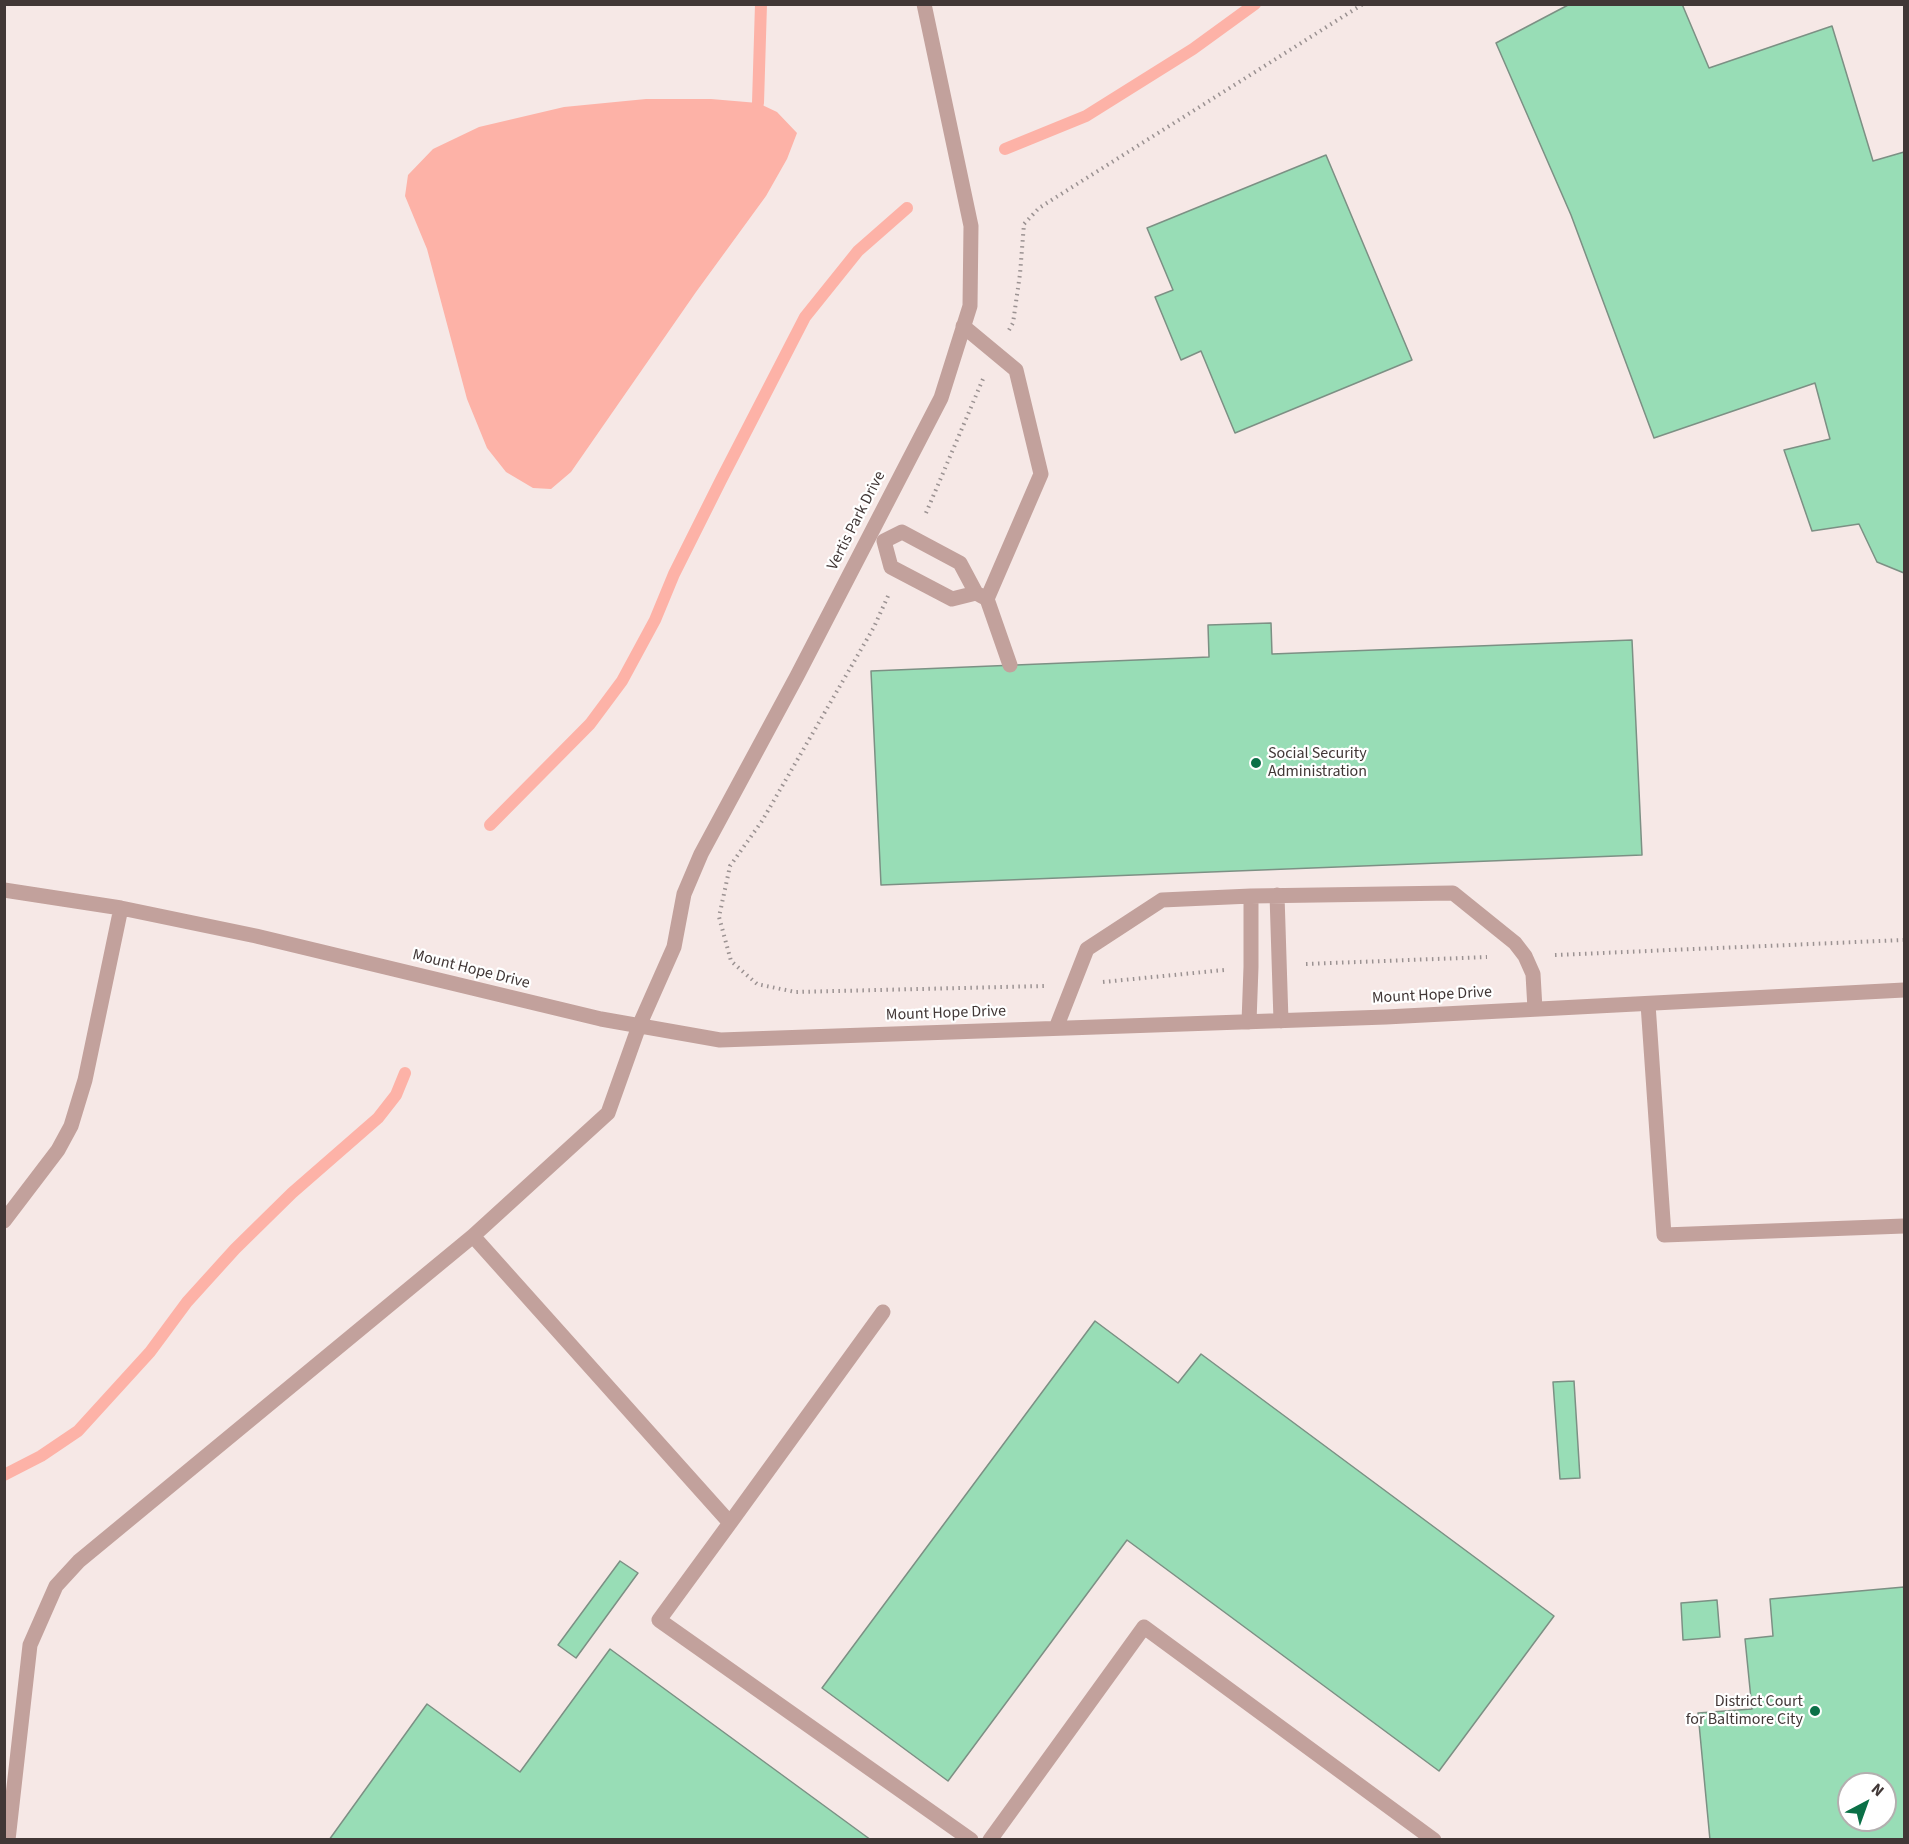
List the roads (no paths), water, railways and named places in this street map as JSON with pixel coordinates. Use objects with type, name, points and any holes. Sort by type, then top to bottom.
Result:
[{"type":"street","name":"Vertis Park Drive","points":[[9,1839],[30,1645],[56,1586],[78,1561],[472,1236],[608,1113],[639,1026],[674,947],[684,894],[701,854],[877,538],[941,398],[970,306],[971,226],[924,4]]},
{"type":"street","points":[[963,326],[1016,370],[1041,474],[982,596]]},
{"type":"street","points":[[982,596],[951,599],[891,567],[877,538],[902,532],[960,563],[982,596],[1010,666]]},
{"type":"street","name":"Mount Hope Drive","points":[[4,890],[121,908],[256,936],[503,996],[639,1026],[720,1040],[1281,1021],[1905,990]]},
{"type":"street","points":[[1056,1028],[1087,949],[1162,900],[1251,896],[1453,893],[1515,943],[1525,956],[1533,974],[1535,1009]]},
{"type":"street","points":[[1277,895],[1281,1021]]},
{"type":"street","points":[[1249,1022],[1251,896]]},
{"type":"street","points":[[4,1221],[58,1150],[71,1126],[85,1080],[121,908]]},
{"type":"street","points":[[1648,1004],[1664,1235],[1905,1226]]},
{"type":"street","points":[[472,1236],[730,1523]]},
{"type":"street","points":[[883,1312],[659,1620],[971,1839]]},
{"type":"street","points":[[990,1839],[1144,1627],[1434,1839]]},
{"type":"waterway","points":[[758,103],[761,4]]},
{"type":"waterway","points":[[1005,149],[1086,116],[1193,49],[1255,4]]},
{"type":"waterway","points":[[490,825],[590,724],[622,681],[655,620],[674,574],[805,317],[858,251],[907,208]]},
{"type":"waterway","points":[[4,1475],[41,1456],[78,1431],[150,1352],[187,1302],[235,1249],[292,1193],[378,1118],[396,1095],[405,1073]]},
{"type":"place","name":"Social Security Administration","points":[[1256,763]]},
{"type":"place","name":"District Court for Baltimore City","points":[[1815,1711]]}]
